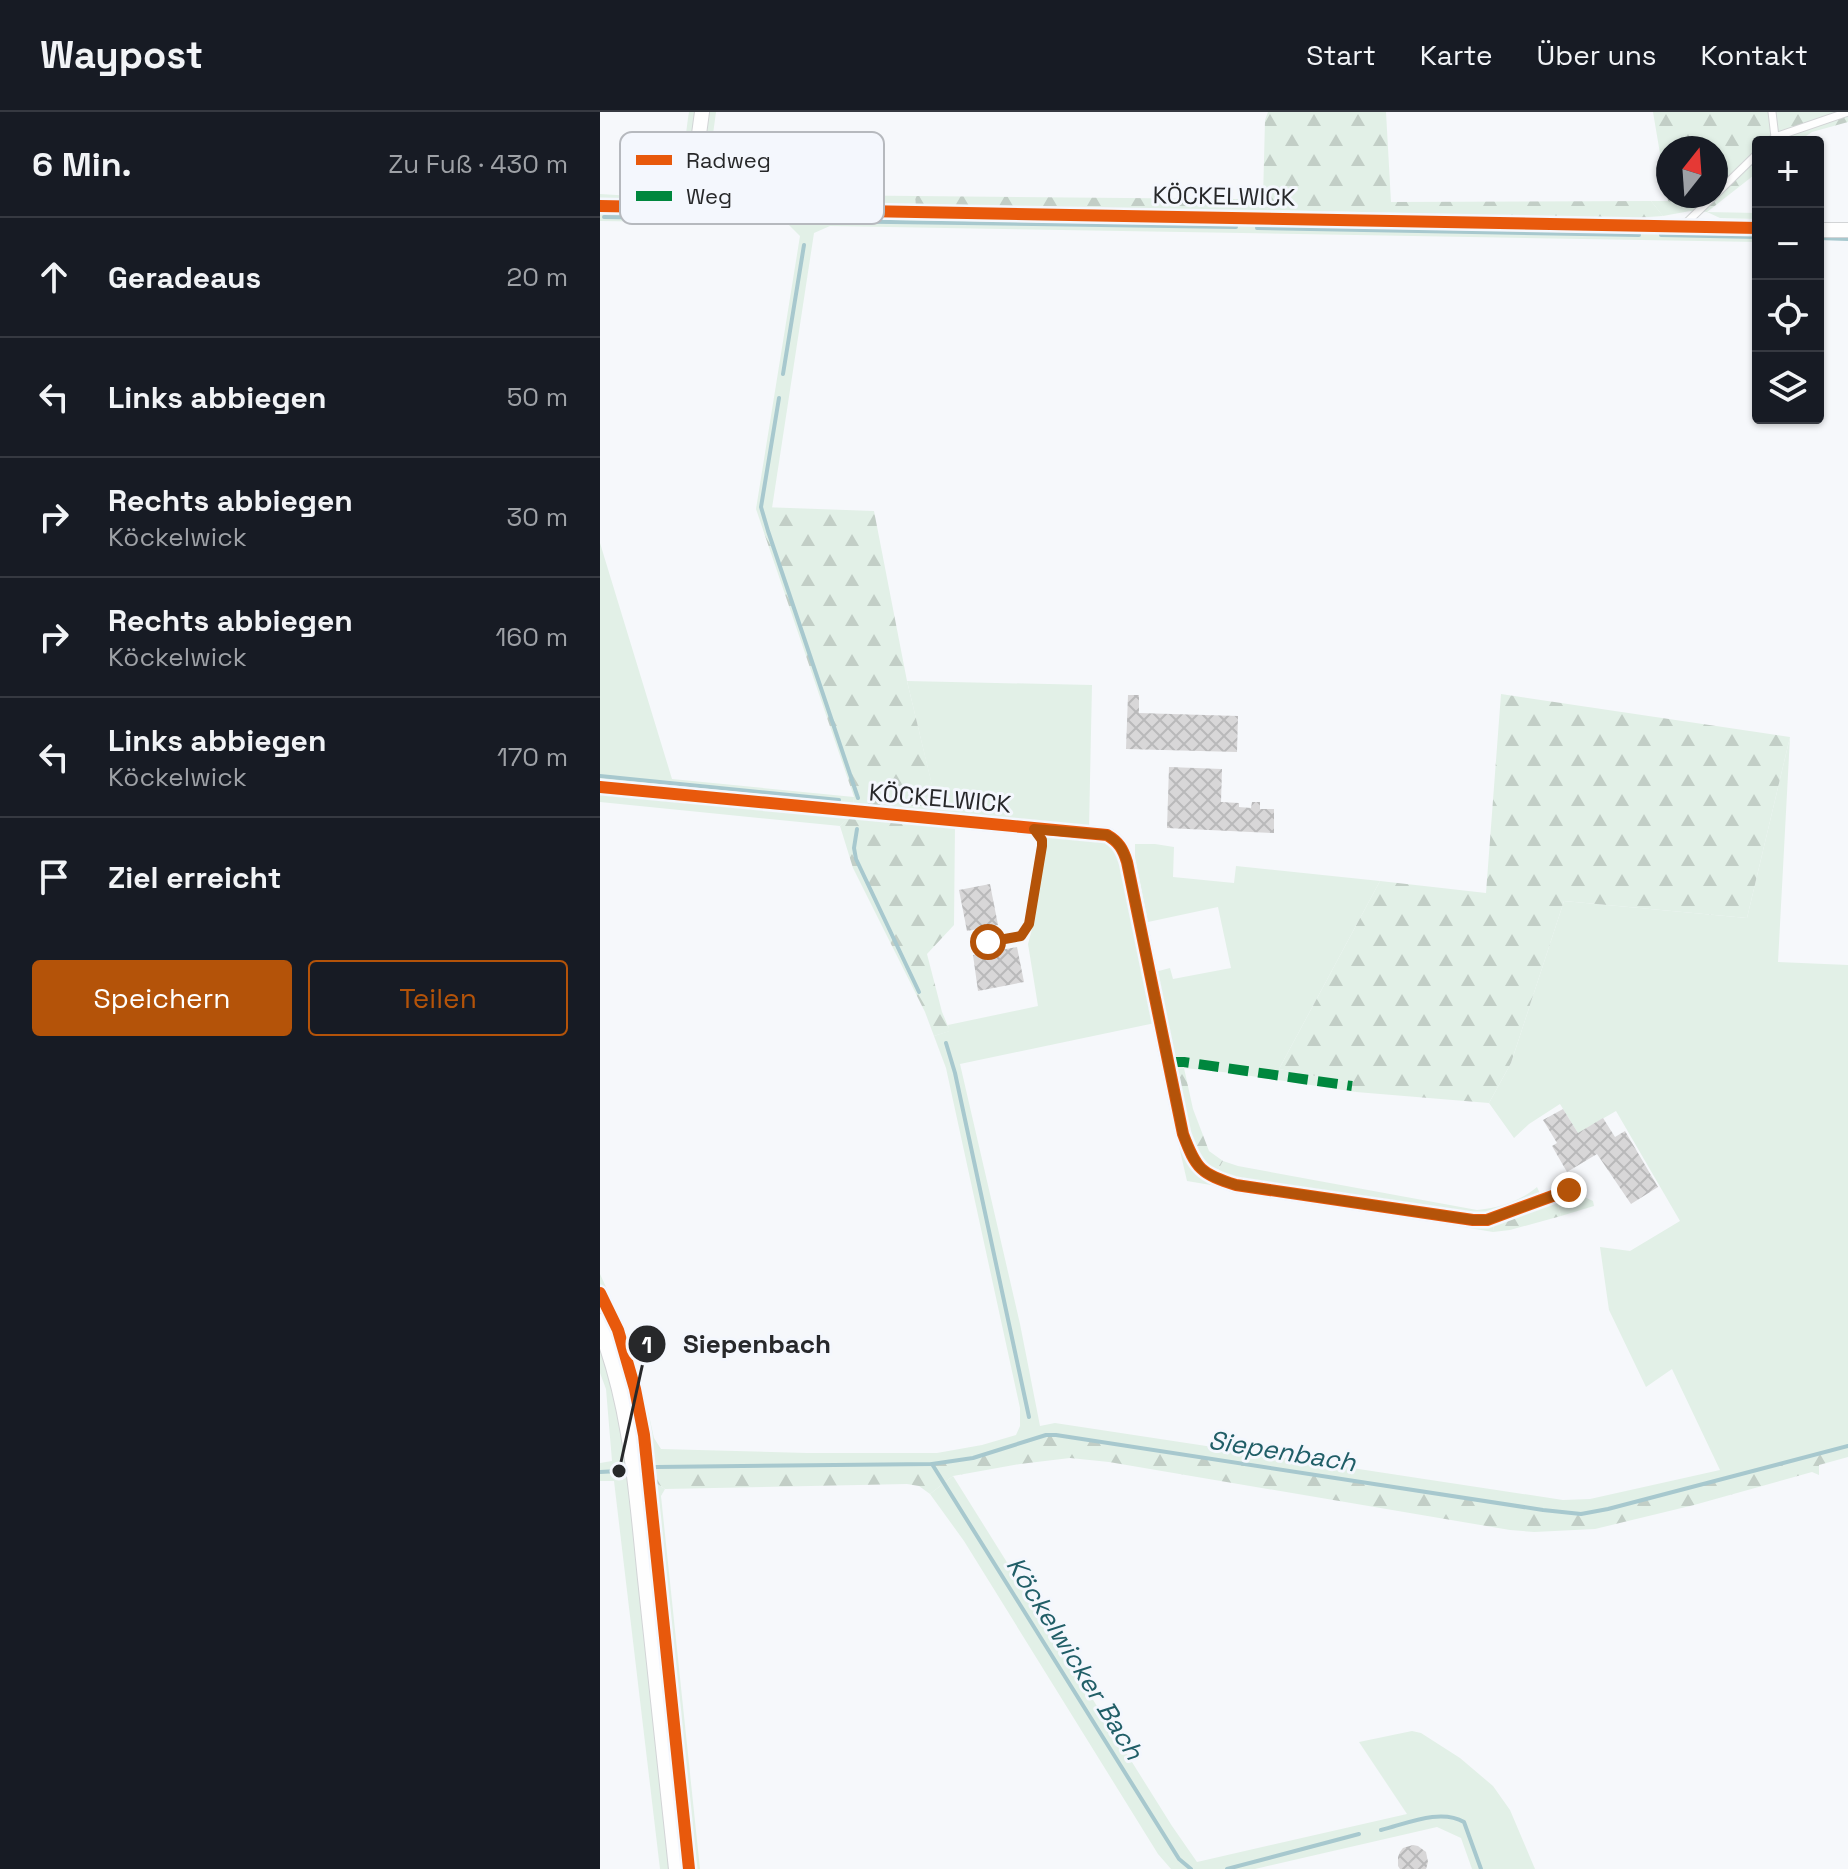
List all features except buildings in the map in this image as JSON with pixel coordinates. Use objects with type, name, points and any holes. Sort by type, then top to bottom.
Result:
[{"type":"main road","points":[[600,1323],[624,1397],[678,1869]]},
{"type":"street","points":[[699,132],[702,112]]},
{"type":"street","name":"KÖCKELWICK","points":[[600,206],[620,206]]},
{"type":"street","name":"KÖCKELWICK","points":[[884,212],[1752,228]]},
{"type":"street","points":[[1824,230],[1848,230]]},
{"type":"street","name":"KÖCKELWICK","points":[[600,787],[1107,835],[1124,851],[1183,1134],[1199,1168],[1215,1178],[1236,1185],[1473,1220],[1487,1220],[1569,1190]]},
{"type":"lane","points":[[1772,112],[1772,136]]},
{"type":"lane","points":[[1780,136],[1848,112]]},
{"type":"lane","points":[[1728,182],[1752,159]]},
{"type":"lane","points":[[1682,227],[1702,208]]},
{"type":"lane","points":[[988,942],[1021,936],[1029,924],[1042,846],[1042,840],[1034,829]]},
{"type":"green space","points":[[689,112],[696,112],[694,132],[686,132]]},
{"type":"green space","points":[[706,112],[716,112],[713,132],[704,132]]},
{"type":"green space","points":[[1268,112],[1386,112],[1391,202],[1651,201],[1663,216],[1634,218],[1268,210],[1263,199],[1265,120]]},
{"type":"green space","points":[[1653,112],[1848,112],[1848,122],[1806,136],[1752,136],[1752,177],[1728,196],[1728,136],[1657,136]]},
{"type":"green space","points":[[600,194],[620,195],[620,203],[600,202]]},
{"type":"green space","points":[[884,196],[915,196],[916,208],[884,207]]},
{"type":"green space","points":[[915,196],[1236,199],[1230,211],[916,208]]},
{"type":"green space","points":[[1236,199],[1263,199],[1268,210],[1230,211]]},
{"type":"green space","points":[[1657,208],[1690,211],[1663,216]]},
{"type":"green space","points":[[1683,208],[1712,208],[1707,212]]},
{"type":"green space","points":[[600,210],[620,210],[620,221],[600,221]]},
{"type":"green space","points":[[1707,212],[1752,213],[1752,219],[1720,218]]},
{"type":"green space","points":[[884,215],[1752,229],[1752,242],[830,226],[814,233],[772,508],[756,509],[800,236],[788,224],[884,224]]},
{"type":"green space","points":[[756,509],[874,511],[907,681],[934,793],[955,825],[954,925],[927,954],[950,1031],[934,1036],[853,868],[840,826],[850,813],[854,797]]},
{"type":"green space","points":[[600,543],[672,779],[854,797],[853,809],[600,784]]},
{"type":"green space","points":[[907,681],[1092,685],[1089,828],[949,817],[934,794]]},
{"type":"green space","points":[[1501,694],[1790,737],[1747,918],[1564,901],[1511,1063],[1489,1103],[1356,1092],[1348,1082],[1279,1069],[1380,881],[1486,893]]},
{"type":"green space","points":[[1790,737],[1778,962],[1848,965],[1848,1446],[1581,1514],[1056,1435],[1046,1435],[973,1458],[932,1464],[652,1467],[636,1381],[625,1344],[600,1284],[600,1274],[625,1334],[654,1438],[661,1449],[937,1453],[1016,1435],[1020,1426],[1020,1408],[946,1068],[934,1036],[949,1031],[948,1025],[1038,1006],[1028,944],[1046,845],[1044,832],[1102,837],[1121,855],[1150,984],[1205,1175],[1494,1221],[1493,1232],[1187,1181],[1155,1023],[960,1064],[1020,1324],[1040,1426],[1055,1423],[1563,1500],[1590,1499],[1720,1470],[1672,1369],[1646,1387],[1609,1310],[1600,1247],[1630,1251],[1680,1221],[1616,1111],[1578,1133],[1560,1104],[1514,1138],[1489,1103],[1511,1063],[1564,901],[1747,918]]},
{"type":"green space","points":[[600,791],[850,816],[840,826],[600,802]]},
{"type":"green space","points":[[1135,844],[1174,847],[1173,877],[1234,883],[1236,866],[1380,881],[1279,1069],[1348,1082],[1356,1092],[1232,1073],[1174,1069],[1155,972],[1170,968],[1173,979],[1231,968],[1218,907],[1148,922]]},
{"type":"green space","points":[[1184,1068],[1193,1109],[1209,1151],[1223,1161],[1217,1172],[1195,1154],[1174,1069]]},
{"type":"green space","points":[[1223,1161],[1477,1210],[1509,1203],[1537,1187],[1541,1196],[1481,1216],[1233,1178],[1217,1172]]},
{"type":"green space","points":[[1578,1194],[1593,1201],[1594,1206],[1561,1216],[1556,1200]]},
{"type":"green space","points":[[1556,1200],[1561,1216],[1493,1232],[1494,1221]]},
{"type":"green space","points":[[600,1340],[623,1434],[671,1869],[660,1869],[614,1481],[600,1481],[600,1463],[612,1461],[606,1389],[600,1373]]},
{"type":"green space","points":[[1046,1435],[1581,1514],[1848,1446],[1848,1457],[1819,1465],[1819,1475],[1812,1472],[1595,1529],[1534,1532],[1070,1458],[953,1476],[930,1494],[919,1486],[907,1484],[665,1489],[653,1481],[652,1467],[932,1464],[973,1458]]},
{"type":"green space","points":[[953,1476],[1197,1862],[1407,1814],[1359,1742],[1412,1731],[1421,1733],[1460,1758],[1493,1786],[1510,1810],[1535,1869],[1472,1869],[1461,1838],[1437,1827],[1255,1869],[1171,1869],[1158,1854],[964,1541],[930,1494]]},
{"type":"green space","points":[[653,1481],[665,1489],[661,1496],[700,1869],[693,1869]]},
{"type":"waterway","points":[[604,217],[620,217]]},
{"type":"waterway","points":[[884,222],[1236,227]]},
{"type":"waterway","points":[[1257,228],[1639,235]]},
{"type":"waterway","points":[[1661,235],[1752,237]]},
{"type":"waterway","points":[[1824,238],[1848,239]]},
{"type":"waterway","points":[[783,374],[804,245]]},
{"type":"waterway","points":[[779,398],[761,507],[858,798]]},
{"type":"waterway","points":[[600,776],[839,800]]},
{"type":"waterway","points":[[857,829],[856,859],[919,992]]},
{"type":"waterway","points":[[946,1043],[1029,1417]]},
{"type":"waterway","name":"Siepenbach","points":[[656,1467],[932,1464],[973,1458],[1046,1435],[1056,1435],[1581,1514],[1848,1446]]},
{"type":"waterway","name":"Köckelwicker Bach","points":[[932,1464],[1179,1859],[1191,1869]]},
{"type":"waterway","name":"Siepenbach","points":[[600,1472],[619,1471]]},
{"type":"waterway","name":"Köckelwicker Bach","points":[[1381,1830],[1423,1818],[1455,1818],[1464,1822],[1481,1869]]},
{"type":"waterway","name":"Köckelwicker Bach","points":[[1227,1869],[1359,1834]]},
{"type":"marked path","points":[[1169,1062],[1352,1086]]},
{"type":"cycle path","points":[[600,206],[620,206]]},
{"type":"cycle path","points":[[884,211],[1752,228]]},
{"type":"cycle path","points":[[600,787],[1107,835],[1120,846],[1127,862],[1183,1134],[1196,1163],[1207,1173],[1236,1185],[1473,1220],[1487,1220],[1569,1190]]},
{"type":"cycle path","points":[[600,1293],[618,1330],[644,1435],[689,1869]]},
{"type":"place","name":"Siepenbach","points":[[619,1471]]},
{"type":"route","points":[[988,942],[1021,936],[1029,924],[1042,846],[1042,840],[1034,829],[1107,835],[1124,851],[1183,1134],[1199,1168],[1215,1178],[1236,1185],[1473,1220],[1487,1220],[1569,1190]]}]
